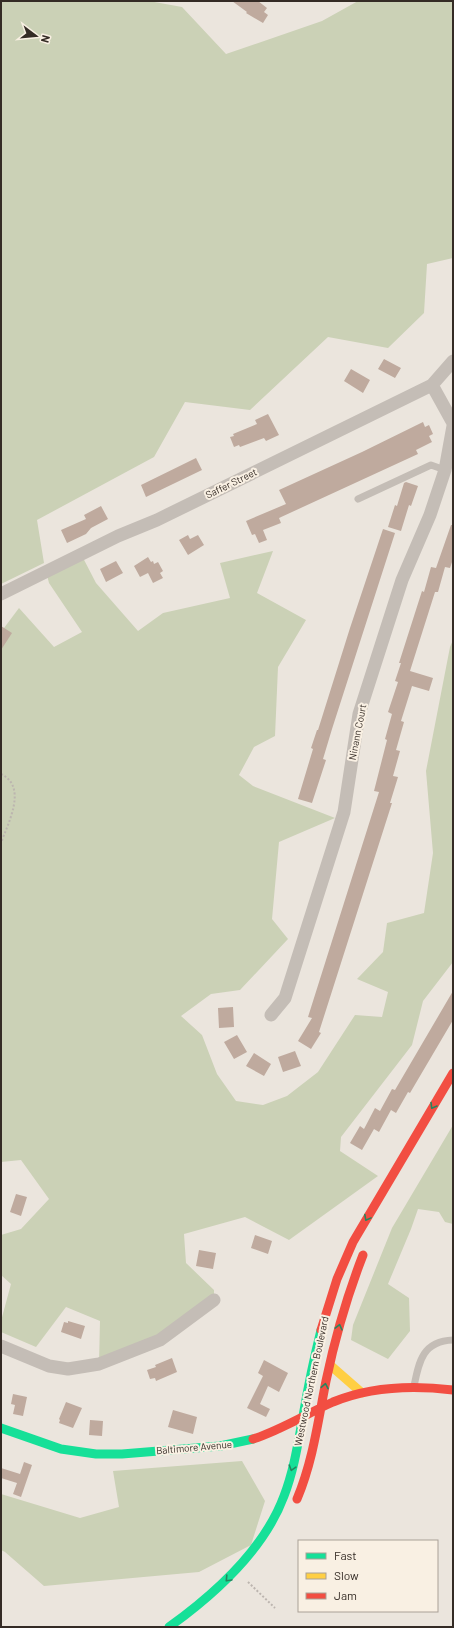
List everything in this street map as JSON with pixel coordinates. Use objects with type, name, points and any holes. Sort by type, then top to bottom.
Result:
[{"type":"main road","name":"Westwood Northern Boulevard","points":[[169,1627],[199,1606],[240,1566],[257,1544],[283,1498],[294,1462],[319,1336],[338,1278],[354,1243],[376,1202],[453,1073]]},
{"type":"main road","name":"Westwood Northern Boulevard","points":[[293,1508],[309,1463],[341,1317],[352,1281],[367,1246]]},
{"type":"main road","points":[[330,1364],[344,1379],[362,1393]]},
{"type":"main road","name":"Baltimore Avenue","points":[[1,1428],[41,1443],[70,1451],[101,1455],[229,1445],[266,1434],[334,1401],[378,1389],[414,1386],[453,1390]]},
{"type":"street","name":"Saffer Street","points":[[1,594],[118,536],[157,520],[432,385],[453,361]]},
{"type":"street","name":"Ninann Court","points":[[271,1015],[285,998],[344,812],[359,714],[402,580],[430,515],[445,470],[453,424],[432,385]]},
{"type":"street","points":[[1,1346],[48,1366],[68,1369],[99,1364],[160,1340],[214,1300]]},
{"type":"lane","points":[[358,498],[431,465],[445,470]]},
{"type":"lane","points":[[414,1386],[422,1358],[427,1349],[436,1344],[453,1340]]},
{"type":"path","points":[[1,774],[10,780],[15,794],[15,802],[1,843]]},
{"type":"path","points":[[245,1579],[275,1608]]},
{"type":"green space","points":[[1,1],[149,1],[182,7],[226,54],[322,21],[358,1],[453,1],[453,258],[427,264],[424,313],[388,348],[328,337],[250,410],[185,402],[154,457],[37,520],[44,563],[1,584]]},
{"type":"green space","points":[[273,551],[257,593],[306,620],[278,667],[275,736],[254,747],[239,775],[253,786],[335,818],[279,842],[272,919],[288,939],[240,990],[211,994],[181,1016],[202,1035],[217,1074],[236,1101],[263,1105],[287,1096],[318,1072],[355,1015],[382,1017],[388,992],[357,979],[383,952],[387,923],[424,913],[433,853],[426,771],[450,647],[453,640],[453,962],[423,1001],[412,1045],[341,1137],[340,1151],[378,1176],[289,1240],[245,1217],[184,1234],[186,1263],[214,1290],[214,1300],[160,1340],[99,1364],[100,1321],[66,1307],[36,1347],[1,1332],[1,1321],[11,1284],[1,1275],[1,1235],[21,1229],[49,1199],[21,1160],[1,1162],[1,632],[19,608],[54,647],[82,632],[49,583],[46,571],[81,554],[96,583],[138,631],[163,613],[230,598],[220,563]]},
{"type":"green space","points":[[453,1125],[453,1224],[445,1222],[439,1212],[418,1209],[388,1284],[409,1298],[410,1331],[388,1359],[351,1340],[353,1325],[392,1228]]},
{"type":"green space","points":[[242,1461],[265,1501],[251,1545],[199,1572],[44,1586],[1,1550],[1,1494],[80,1518],[119,1507],[113,1471]]},
{"type":"building","points":[[232,1],[258,1],[267,8],[264,12],[268,15],[263,23],[246,13],[247,12]]},
{"type":"building","points":[[384,359],[401,368],[395,378],[378,369]]},
{"type":"building","points":[[351,369],[370,380],[363,393],[344,381]]},
{"type":"building","points":[[268,414],[279,435],[266,441],[264,438],[240,447],[239,445],[234,447],[230,437],[234,436],[233,434],[257,424],[255,420]]},
{"type":"building","points":[[423,422],[425,427],[429,425],[433,434],[429,436],[432,442],[416,450],[418,454],[279,518],[281,523],[263,530],[267,540],[259,543],[255,534],[252,535],[246,521],[286,504],[279,490]]},
{"type":"building","points":[[196,458],[202,470],[146,497],[141,485]]},
{"type":"building","points":[[406,482],[418,486],[411,506],[409,505],[401,531],[388,527],[395,505],[397,506],[404,483]]},
{"type":"building","points":[[101,506],[108,519],[91,528],[86,534],[67,543],[61,530],[86,519],[84,515]]},
{"type":"building","points":[[451,525],[453,525],[453,559],[450,568],[445,567],[438,592],[435,592],[410,671],[433,678],[429,691],[412,686],[401,721],[404,722],[396,750],[400,751],[393,776],[398,777],[390,803],[392,803],[319,1032],[321,1033],[311,1049],[298,1041],[312,1018],[308,1017],[379,792],[374,791],[387,740],[385,739],[392,714],[388,712],[398,682],[395,681],[401,663],[399,663],[422,591],[424,592],[431,567],[436,568]]},
{"type":"building","points":[[383,529],[395,533],[332,729],[323,759],[326,760],[312,803],[298,799],[313,749],[311,748]]},
{"type":"building","points":[[188,535],[190,539],[198,535],[204,545],[188,555],[179,540]]},
{"type":"building","points":[[148,557],[154,564],[158,562],[163,571],[160,573],[163,578],[153,583],[148,573],[140,577],[134,566]]},
{"type":"building","points":[[116,561],[123,573],[106,582],[100,569]]},
{"type":"building","points":[[1,626],[12,633],[1,650]]},
{"type":"building","points":[[453,991],[453,1020],[410,1093],[408,1092],[396,1113],[391,1110],[379,1132],[374,1129],[362,1150],[350,1143],[360,1126],[364,1129],[375,1108],[380,1111],[392,1089],[395,1090]]},
{"type":"building","points":[[233,1007],[234,1027],[219,1028],[218,1008]]},
{"type":"building","points":[[237,1035],[247,1052],[234,1059],[224,1042]]},
{"type":"building","points":[[295,1051],[301,1066],[283,1072],[278,1057]]},
{"type":"building","points":[[254,1053],[271,1064],[264,1076],[246,1066]]},
{"type":"building","points":[[16,1194],[27,1197],[21,1216],[10,1212]]},
{"type":"building","points":[[255,1235],[272,1241],[268,1254],[251,1248]]},
{"type":"building","points":[[199,1250],[216,1253],[213,1269],[196,1266]]},
{"type":"building","points":[[68,1321],[85,1326],[81,1339],[61,1332],[64,1322],[68,1323]]},
{"type":"building","points":[[172,1358],[177,1372],[156,1381],[155,1378],[150,1379],[147,1370]]},
{"type":"building","points":[[264,1360],[288,1373],[279,1392],[268,1386],[260,1404],[270,1409],[266,1417],[247,1408],[263,1376],[258,1373]]},
{"type":"building","points":[[13,1394],[27,1397],[23,1416],[13,1414],[15,1405],[11,1404]]},
{"type":"building","points":[[66,1402],[82,1408],[73,1428],[59,1423],[59,1419]]},
{"type":"building","points":[[173,1410],[197,1417],[193,1434],[168,1427]]},
{"type":"building","points":[[90,1420],[103,1421],[102,1436],[89,1435]]},
{"type":"building","points":[[24,1462],[32,1465],[21,1497],[13,1494],[17,1483],[1,1478],[1,1468],[20,1474]]},
{"type":"traffic: fast","points":[[169,1627],[204,1600],[236,1569],[264,1535],[275,1516],[284,1496],[293,1466],[321,1330]]},
{"type":"traffic: fast","points":[[1,1428],[61,1449],[96,1454],[122,1454],[220,1446],[253,1439]]},
{"type":"traffic: slow","points":[[330,1365],[362,1393]]},
{"type":"traffic: jam","points":[[321,1330],[337,1279],[353,1242],[453,1073]]},
{"type":"traffic: jam","points":[[297,1499],[303,1485],[311,1456],[337,1333],[363,1255]]},
{"type":"traffic: jam","points":[[253,1439],[283,1427],[333,1402],[362,1393],[407,1387],[453,1390]]}]
